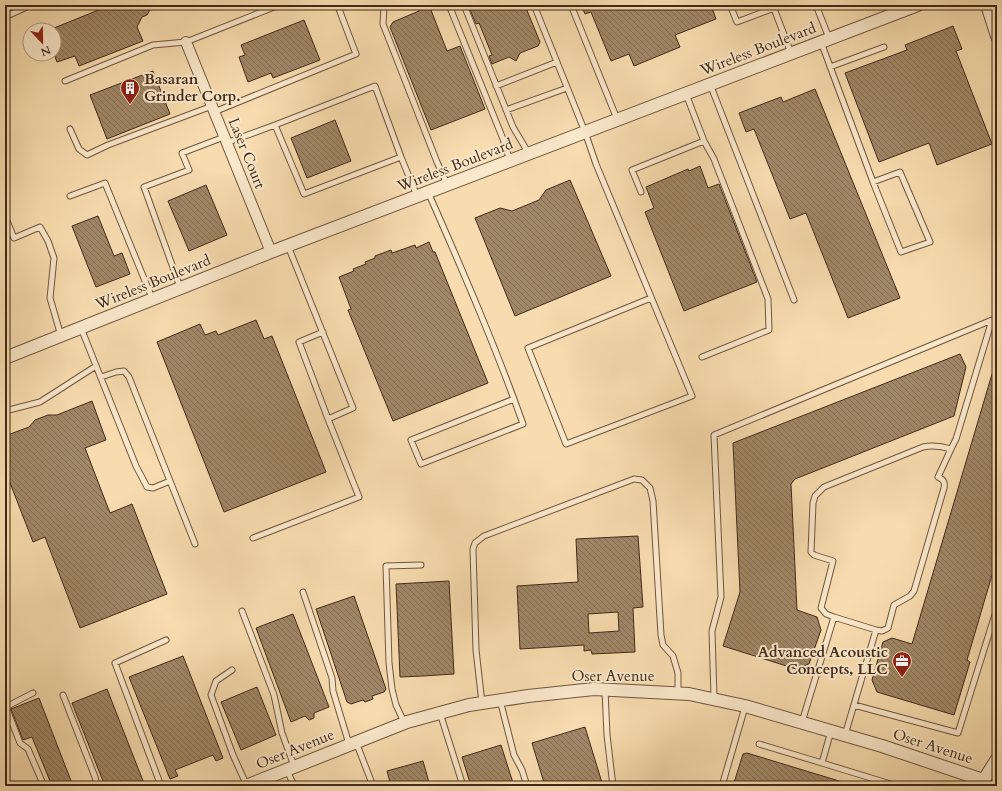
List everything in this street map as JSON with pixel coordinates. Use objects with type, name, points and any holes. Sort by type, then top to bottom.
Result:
[{"type":"street","name":"Wireless Boulevard","points":[[5,358],[271,252],[918,5]]},
{"type":"street","points":[[987,5],[997,36]]},
{"type":"street","name":"Laser Court","points":[[186,42],[271,252]]},
{"type":"street","name":"Oser Avenue","points":[[246,786],[405,723],[440,713],[469,705],[500,700],[594,689],[689,694],[745,706],[844,735],[982,783]]},
{"type":"street","points":[[982,783],[997,759]]},
{"type":"lane","points":[[7,16],[31,5]]},
{"type":"lane","points":[[65,80],[153,45],[186,42],[278,5]]},
{"type":"lane","points":[[387,5],[384,6],[383,24],[447,185]]},
{"type":"lane","points":[[449,5],[503,139],[510,161]]},
{"type":"lane","points":[[464,5],[513,127],[529,154]]},
{"type":"lane","points":[[534,5],[585,132],[596,164],[692,396],[566,444],[528,348],[651,298]]},
{"type":"lane","points":[[571,5],[617,120]]},
{"type":"lane","points":[[730,5],[737,22],[774,6],[791,54]]},
{"type":"lane","points":[[816,5],[830,67],[873,182],[901,252],[930,242],[900,172],[873,182]]},
{"type":"lane","points":[[70,129],[79,149],[87,155],[108,145],[213,109],[356,54],[339,9]]},
{"type":"lane","points":[[830,67],[884,47]]},
{"type":"lane","points":[[496,86],[556,62]]},
{"type":"lane","points":[[710,84],[794,300]]},
{"type":"lane","points":[[181,288],[144,187],[189,170],[182,153],[275,125],[375,86],[401,157],[464,274],[514,399],[522,424],[421,464],[411,440],[514,399]]},
{"type":"lane","points":[[506,110],[567,88]]},
{"type":"lane","points":[[686,94],[704,141],[714,159],[768,299],[769,330],[702,357]]},
{"type":"lane","points":[[275,125],[304,194],[401,157]]},
{"type":"lane","points":[[640,192],[632,170],[704,141]]},
{"type":"lane","points":[[70,196],[105,183],[152,299]]},
{"type":"lane","points":[[5,216],[14,238],[40,227],[48,241],[54,258],[50,298],[61,336]]},
{"type":"lane","points":[[288,246],[353,408],[328,419]]},
{"type":"lane","points":[[714,700],[712,631],[722,597],[714,435],[992,320],[997,316]]},
{"type":"lane","points":[[951,449],[940,446],[923,447],[824,487],[816,496],[813,503],[811,552],[814,555],[833,561],[821,608],[826,614],[882,631],[888,628],[894,605],[910,596],[914,591],[945,484],[943,480],[938,477],[956,439],[992,320]]},
{"type":"lane","points":[[81,328],[136,466],[147,487],[154,488],[170,481]]},
{"type":"lane","points":[[253,538],[359,497],[299,342],[323,332]]},
{"type":"lane","points":[[5,411],[40,402],[96,366]]},
{"type":"lane","points":[[101,377],[124,371],[129,377],[195,544]]},
{"type":"lane","points":[[482,703],[476,650],[472,549],[475,543],[484,536],[634,479],[642,480],[650,488],[653,501],[661,635],[663,645],[673,656],[678,673],[678,694]]},
{"type":"lane","points":[[405,723],[396,705],[391,685],[386,566],[421,565]]},
{"type":"lane","points":[[303,592],[332,678],[336,702],[353,744],[373,786]]},
{"type":"lane","points":[[854,705],[958,732],[997,608]]},
{"type":"lane","points":[[242,611],[274,695],[294,786]]},
{"type":"lane","points":[[802,722],[834,617]]},
{"type":"lane","points":[[844,735],[876,630]]},
{"type":"lane","points":[[161,786],[115,663],[166,640]]},
{"type":"lane","points":[[232,670],[216,681],[211,694],[246,786]]},
{"type":"lane","points":[[605,690],[607,735],[613,786]]},
{"type":"lane","points":[[33,693],[6,707],[20,743],[28,749],[44,786]]},
{"type":"lane","points":[[63,695],[95,777],[97,786]]},
{"type":"lane","points":[[500,700],[514,755],[522,770],[527,786]]},
{"type":"lane","points":[[722,786],[745,706]]},
{"type":"lane","points":[[440,713],[462,786]]},
{"type":"lane","points":[[822,763],[831,731]]},
{"type":"lane","points":[[760,744],[897,786]]},
{"type":"building","points":[[111,5],[148,5],[150,10],[147,15],[142,17],[137,27],[143,41],[79,66],[75,56],[62,60],[62,25]]},
{"type":"building","points":[[417,5],[429,5],[447,51],[460,46],[485,109],[431,130],[390,27],[393,22],[419,11]]},
{"type":"building","points":[[468,5],[520,5],[520,7],[526,8],[540,42],[538,46],[520,53],[516,61],[509,57],[492,64],[489,56],[492,55],[479,23],[476,24]]},
{"type":"building","points":[[581,5],[711,5],[716,19],[675,35],[680,47],[634,66],[629,54],[611,61],[591,12],[585,14]]},
{"type":"building","points":[[304,20],[320,60],[273,78],[271,73],[248,82],[239,57],[245,55],[241,45]]},
{"type":"building","points":[[953,26],[962,49],[956,51],[992,144],[937,165],[929,143],[879,162],[845,73],[907,50],[905,45]]},
{"type":"building","name":"Basaran Grinder Corp.","points":[[153,71],[170,114],[107,139],[90,95]]},
{"type":"building","points":[[815,89],[900,298],[848,318],[806,213],[790,219],[754,129],[746,132],[739,113],[781,97],[783,102]]},
{"type":"building","points":[[335,120],[351,161],[307,178],[291,138]]},
{"type":"building","points":[[700,166],[708,188],[719,184],[757,282],[684,311],[645,212],[654,208],[646,187],[688,169],[689,171]]},
{"type":"building","points":[[570,180],[611,276],[515,316],[475,218],[500,208],[512,211],[539,200],[546,190]]},
{"type":"building","points":[[206,185],[227,235],[189,251],[168,201]]},
{"type":"building","points":[[98,216],[114,256],[122,253],[130,274],[96,287],[72,226]]},
{"type":"building","points":[[429,242],[433,252],[435,252],[488,383],[393,421],[348,310],[351,309],[339,277],[366,264],[365,262],[375,258],[375,256],[391,250],[392,253],[415,245],[416,248]]},
{"type":"building","points":[[256,320],[264,339],[272,336],[326,472],[224,512],[157,342],[200,324],[205,335],[216,331],[218,335]]},
{"type":"building","points":[[960,354],[966,367],[954,416],[795,479],[791,484],[797,610],[817,617],[821,630],[809,664],[796,669],[723,646],[740,592],[733,443]]},
{"type":"building","points":[[995,364],[997,364],[997,558],[967,660],[970,662],[954,715],[877,692],[872,680],[883,642],[892,638],[912,644]]},
{"type":"building","points":[[92,401],[106,440],[85,448],[110,513],[132,504],[167,594],[80,628],[45,537],[33,542],[5,470],[5,436],[29,427],[35,420],[48,415],[57,415]]},
{"type":"building","points":[[638,536],[643,607],[633,608],[635,652],[592,654],[591,650],[584,651],[584,645],[520,649],[517,586],[578,582],[576,539]],"holes":[[[618,612],[619,631],[589,633],[588,614]]]},
{"type":"building","points":[[449,581],[454,674],[400,677],[396,584]]},
{"type":"building","points":[[354,596],[386,689],[384,692],[372,696],[373,699],[365,702],[363,700],[351,704],[347,702],[316,609]]},
{"type":"building","points":[[293,614],[329,707],[314,713],[314,718],[309,720],[305,716],[291,722],[256,628]]},
{"type":"building","points":[[183,656],[223,758],[216,761],[213,755],[175,770],[178,776],[170,779],[129,677]]},
{"type":"building","points":[[257,687],[276,735],[241,750],[221,702]]},
{"type":"building","points":[[107,689],[145,786],[105,786],[72,703]]},
{"type":"building","points":[[39,698],[73,786],[52,786],[32,737],[23,740],[11,709]]},
{"type":"building","points":[[585,727],[603,786],[545,786],[532,743]]},
{"type":"building","points":[[501,745],[514,786],[471,786],[462,757]]},
{"type":"building","points":[[747,753],[849,784],[848,786],[733,786],[743,754]]},
{"type":"building","points":[[423,761],[430,786],[391,786],[387,771]]},
{"type":"place","name":"Basaran Grinder Corp.","points":[[130,105]]},
{"type":"place","name":"Advanced Acoustic Concepts, LLC","points":[[902,678]]}]
